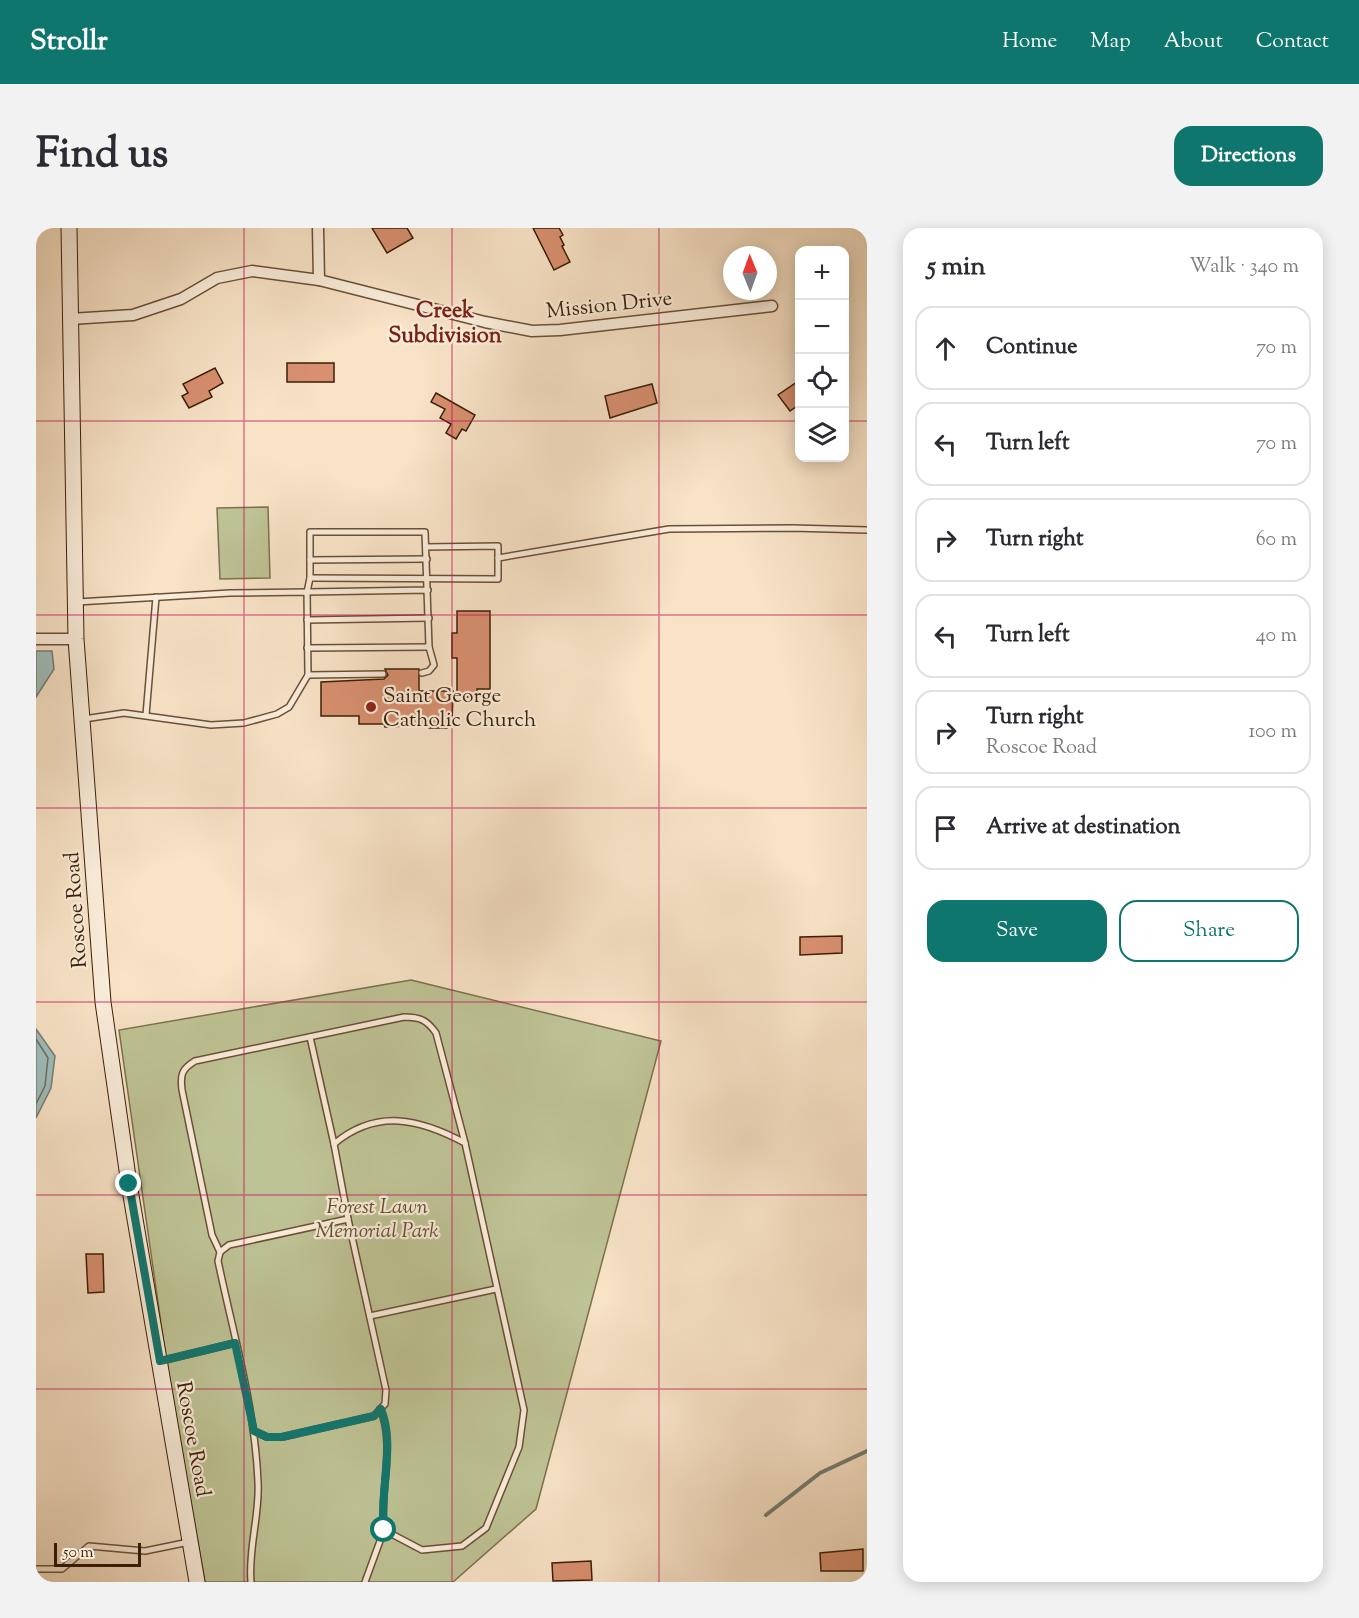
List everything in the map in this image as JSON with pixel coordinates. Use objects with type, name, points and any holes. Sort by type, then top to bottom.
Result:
[{"type":"main road","name":"Roscoe Road","points":[[69,228],[76,639],[103,1002],[129,1184],[197,1582]]},
{"type":"street","points":[[318,228],[319,280]]},
{"type":"street","name":"Mission Drive","points":[[70,319],[133,315],[181,299],[217,278],[235,272],[252,271],[319,280],[485,322],[532,331],[560,330],[772,306]]},
{"type":"street","points":[[36,639],[76,639]]},
{"type":"lane","points":[[498,558],[669,529],[867,530]]},
{"type":"lane","points":[[82,720],[124,713],[187,723],[244,723],[277,714],[289,707],[308,675],[307,592],[310,578],[310,532],[425,532],[429,647],[434,665],[429,671],[422,673]]},
{"type":"lane","points":[[310,578],[498,579],[498,546],[426,547]]},
{"type":"lane","points":[[310,560],[427,560]]},
{"type":"lane","points":[[75,602],[156,597],[428,590]]},
{"type":"lane","points":[[146,716],[156,597]]},
{"type":"lane","points":[[307,620],[429,618]]},
{"type":"lane","points":[[307,648],[429,647]]},
{"type":"lane","points":[[308,675],[383,674]]},
{"type":"lane","points":[[251,1582],[249,1563],[258,1484],[254,1431],[218,1261],[220,1252],[212,1235],[180,1076],[185,1067],[195,1061],[404,1017],[418,1017],[429,1023],[436,1033],[476,1182],[496,1288],[524,1410],[519,1447],[486,1528],[462,1546],[422,1550],[384,1530]]},
{"type":"lane","points":[[254,1431],[267,1437],[282,1437],[374,1416],[386,1404],[386,1390],[310,1037]]},
{"type":"lane","points":[[334,1144],[349,1132],[373,1122],[397,1120],[437,1128],[465,1143]]},
{"type":"lane","points":[[220,1252],[229,1245],[348,1220]]},
{"type":"lane","points":[[370,1316],[496,1288]]},
{"type":"lane","points":[[160,1361],[235,1343]]},
{"type":"lane","points":[[365,1582],[384,1530],[381,1509],[386,1458],[385,1419],[381,1409]]},
{"type":"lane","points":[[36,1569],[62,1569],[89,1546],[145,1551],[190,1541]]},
{"type":"green space","points":[[268,507],[270,578],[220,579],[217,508]]},
{"type":"green space","name":"Forest Lawn Memorial Park","points":[[411,980],[661,1041],[536,1509],[453,1582],[205,1582],[170,1386],[119,1030]]},
{"type":"water","points":[[36,651],[52,651],[54,669],[36,697]]},
{"type":"water","points":[[36,1029],[55,1056],[51,1088],[36,1118]]},
{"type":"building","points":[[372,228],[407,228],[413,238],[387,253]]},
{"type":"building","points":[[533,228],[559,228],[563,235],[560,237],[564,245],[562,246],[570,262],[554,270]]},
{"type":"building","points":[[287,363],[334,363],[334,382],[287,382]]},
{"type":"building","points":[[215,368],[223,383],[209,391],[212,397],[189,408],[182,396],[188,393],[183,384]]},
{"type":"building","points":[[795,383],[795,408],[790,411],[778,395]]},
{"type":"building","points":[[652,384],[657,403],[610,418],[605,396]]},
{"type":"building","points":[[436,393],[475,415],[466,431],[462,429],[456,439],[446,433],[451,424],[440,418],[445,409],[431,402]]},
{"type":"building","points":[[457,611],[490,611],[490,689],[477,689],[477,697],[457,697],[457,658],[452,658],[452,633],[457,633]]},
{"type":"building","name":"Saint George Catholic Church","points":[[385,669],[419,669],[419,691],[453,691],[452,724],[447,724],[447,728],[429,728],[429,725],[385,727],[384,724],[359,724],[359,716],[321,716],[321,682],[384,679],[388,675]]},
{"type":"building","points":[[842,936],[842,953],[800,955],[800,937]]},
{"type":"building","points":[[86,1254],[103,1254],[104,1292],[88,1293]]},
{"type":"building","points":[[863,1549],[863,1571],[821,1571],[820,1553]]},
{"type":"building","points":[[591,1561],[592,1580],[553,1581],[552,1563]]},
{"type":"waterway","points":[[766,1515],[820,1473],[867,1451]]},
{"type":"place","name":"Saint George Catholic Church","points":[[371,707]]},
{"type":"district","name":"Creek Subdivision","points":[[445,322]]},
{"type":"route","points":[[129,1184],[160,1361],[235,1343],[254,1431],[267,1437],[282,1437],[374,1416],[381,1409],[385,1419],[386,1458],[381,1509],[384,1530]]}]
